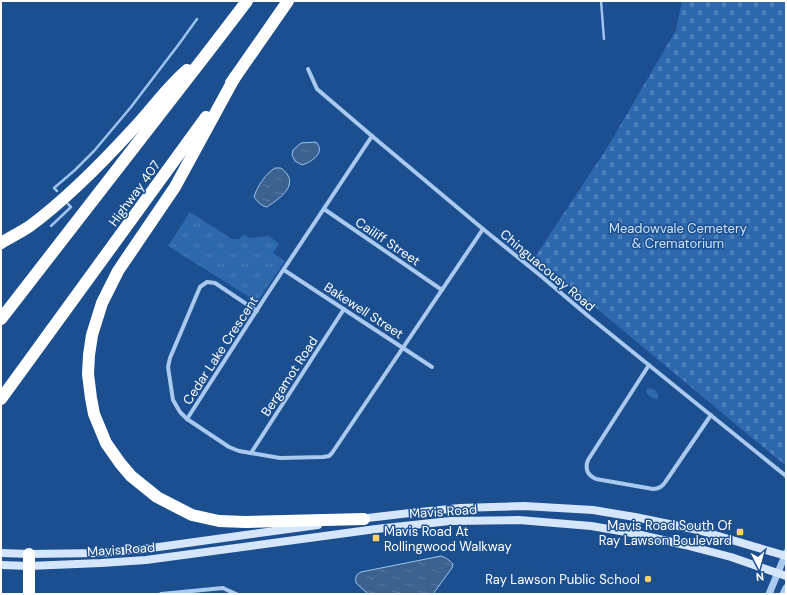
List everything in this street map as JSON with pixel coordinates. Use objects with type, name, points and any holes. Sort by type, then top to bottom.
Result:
[{"type":"highway","name":"Highway 407","points":[[1,319],[247,1]]},
{"type":"highway","name":"Highway 407","points":[[1,399],[235,77],[288,1]]},
{"type":"highway","points":[[1,243],[29,227],[57,205],[80,184],[134,128],[175,81],[208,52]]},
{"type":"highway","points":[[235,77],[175,188],[118,271],[102,303],[92,335],[89,355],[88,374],[94,414],[106,443],[131,476],[157,498],[192,515],[219,521],[246,522],[364,519]]},
{"type":"highway","points":[[29,560],[29,594]]},
{"type":"main road","name":"Mavis Road","points":[[1,564],[144,549],[410,513],[460,508],[524,506],[593,510],[635,516],[698,530],[786,555]]},
{"type":"main road","name":"Mavis Road","points":[[1,553],[29,560],[101,563],[146,560],[376,529],[450,521],[519,520],[591,526],[632,533],[731,557],[786,576]]},
{"type":"street","name":"Chinguacousy Road","points":[[308,69],[317,90],[587,316],[786,476]]},
{"type":"street","name":"Cedar Lake Crescent","points":[[372,136],[187,419],[239,451],[280,458],[329,456],[483,229]]},
{"type":"street","name":"Cailiff Street","points":[[324,209],[442,290]]},
{"type":"street","name":"Bakewell Street","points":[[284,270],[432,367]]},
{"type":"street","points":[[187,419],[180,412],[173,400],[168,367],[170,358],[200,287],[207,282],[215,283],[258,310]]},
{"type":"street","name":"Bergamot Road","points":[[251,453],[344,309]]},
{"type":"street","points":[[649,365],[588,460],[587,469],[592,477],[596,479],[653,488],[661,487],[711,415]]},
{"type":"street","points":[[768,594],[786,555]]},
{"type":"street","points":[[161,594],[223,588],[236,594]]},
{"type":"street","points":[[783,594],[786,588]]},
{"type":"green space","name":"Meadowvale Cemetery & Crematorium","points":[[682,1],[786,1],[786,466],[535,257],[607,148],[676,30]]},
{"type":"green space","points":[[190,212],[232,239],[240,239],[244,235],[249,238],[269,236],[279,244],[273,253],[285,261],[257,302],[168,246]]},
{"type":"green space","points":[[648,388],[656,391],[658,399],[654,399],[647,394],[646,391]]},
{"type":"water","points":[[316,142],[319,146],[319,153],[310,162],[302,165],[295,161],[292,155],[293,150],[301,143]]},
{"type":"water","points":[[275,168],[281,168],[287,174],[290,180],[289,185],[283,195],[267,207],[258,202],[254,197],[262,181]]},
{"type":"water","points":[[441,556],[448,559],[453,564],[452,568],[433,594],[368,594],[356,583],[356,576],[361,572]]},
{"type":"waterway","points":[[601,1],[604,39]]},
{"type":"waterway","points":[[57,191],[54,188],[94,151],[131,107],[197,19]]},
{"type":"waterway","points":[[51,226],[71,207],[68,204]]},
{"type":"place","name":"Mavis Road South Of Ray Lawson Boulevard","points":[[740,532]]},
{"type":"place","name":"Mavis Road At Rollingwood Walkway","points":[[376,538]]},
{"type":"place","name":"Ray Lawson Public School","points":[[648,579]]}]
